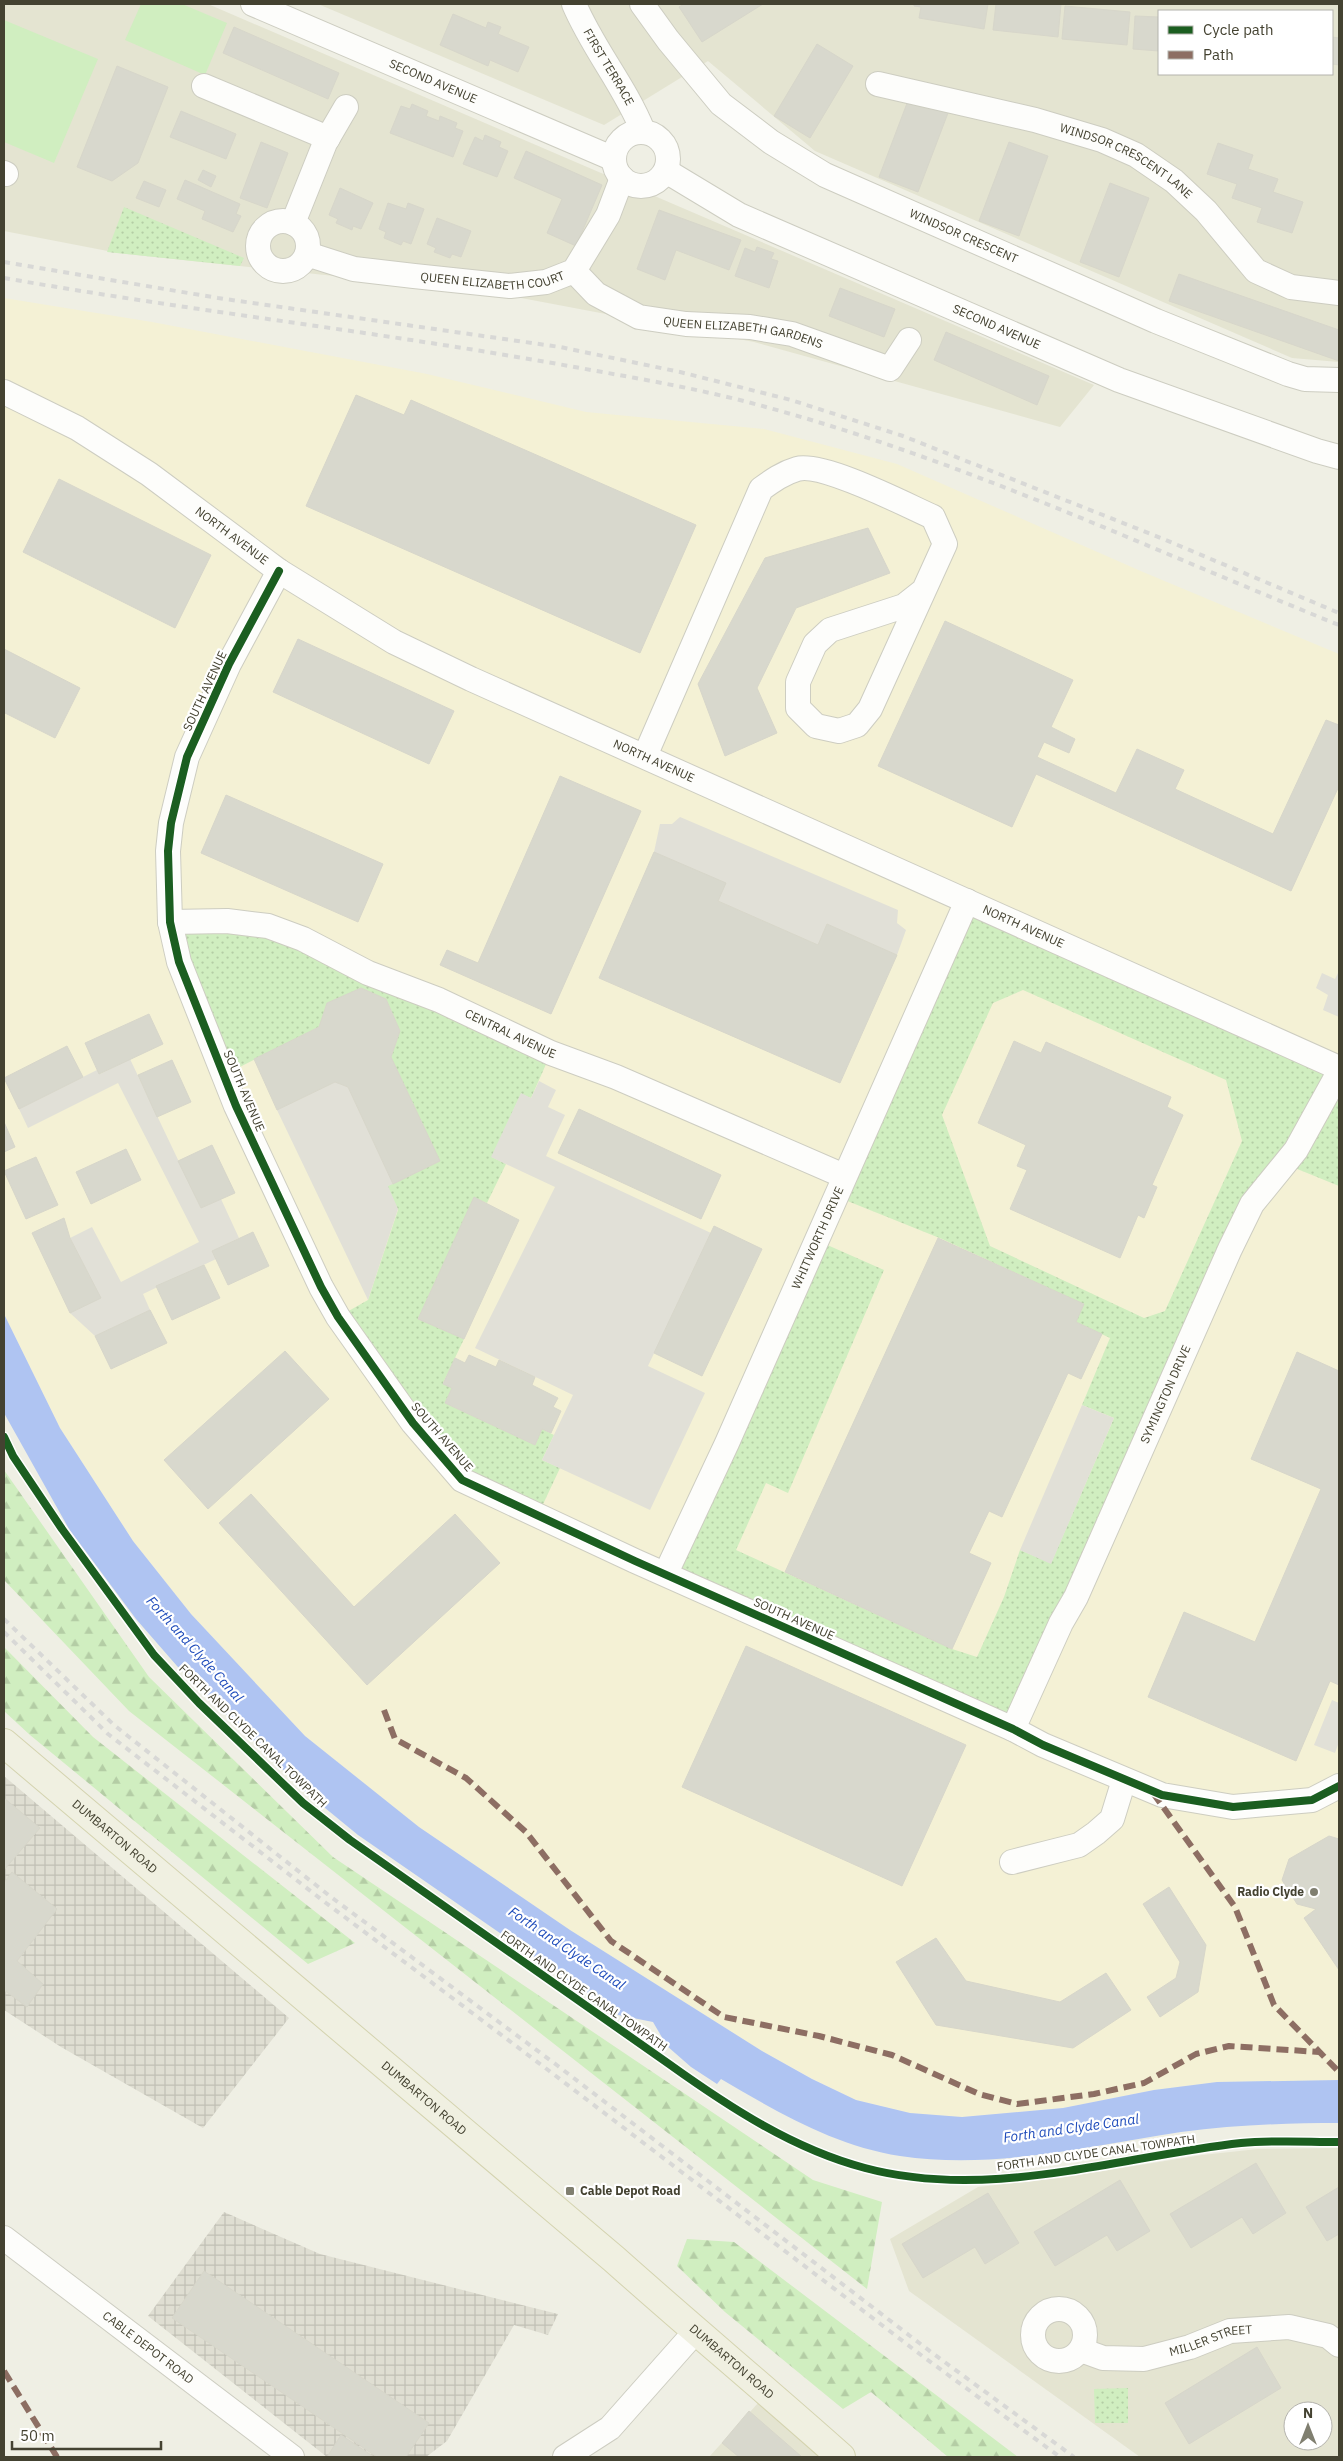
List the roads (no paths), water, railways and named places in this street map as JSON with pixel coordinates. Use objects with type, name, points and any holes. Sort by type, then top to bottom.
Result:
[{"type":"main road","name":"DUMBARTON ROAD","points":[[4,1743],[606,2253],[695,2332],[742,2368],[841,2457]]},
{"type":"street","name":"SECOND AVENUE","points":[[253,4],[618,169]]},
{"type":"street","name":"FIRST TERRACE","points":[[574,4],[586,32],[633,106],[643,131]]},
{"type":"street","name":"WINDSOR CRESCENT","points":[[642,4],[668,40],[721,104],[771,142],[825,175],[1147,317],[1279,371],[1305,379],[1339,380]]},
{"type":"street","name":"WINDSOR CRESCENT LANE","points":[[878,84],[1035,120],[1102,140],[1136,155],[1174,181],[1206,211],[1256,271],[1291,287],[1339,293]]},
{"type":"street","points":[[204,86],[328,138]]},
{"type":"street","points":[[293,223],[328,138],[346,107]]},
{"type":"street","points":[[643,131],[655,134],[665,144],[669,157],[666,170],[661,178],[650,185],[635,185],[618,169],[617,146],[624,137],[633,132],[643,131]]},
{"type":"street","name":"QUEEN ELIZABETH COURT","points":[[307,254],[354,269],[510,286],[546,282],[574,271],[608,215],[618,169]]},
{"type":"street","name":"SECOND AVENUE","points":[[666,170],[739,215],[1119,380],[1339,457]]},
{"type":"street","points":[[283,221],[293,223],[301,228],[307,238],[307,254],[298,266],[281,271],[271,269],[258,254],[257,244],[261,232],[269,225],[283,221]]},
{"type":"street","name":"QUEEN ELIZABETH GARDENS","points":[[574,271],[596,294],[640,317],[686,324],[750,327],[792,334],[890,369],[909,340]]},
{"type":"street","name":"NORTH AVENUE","points":[[4,392],[77,428],[148,474],[278,571],[394,642],[470,679],[645,756],[1339,1070]]},
{"type":"street","points":[[645,756],[761,489],[778,477],[799,468],[821,470],[933,517],[944,544],[923,591],[870,709],[857,725],[839,731],[816,726],[798,708],[798,682],[815,644],[830,630],[904,606],[923,591]]},
{"type":"street","name":"SOUTH AVENUE","points":[[278,571],[230,664],[187,757],[171,823],[168,851],[170,922],[179,962],[236,1106],[321,1287],[338,1317],[413,1423],[462,1480],[1013,1729],[1043,1746],[1162,1795],[1233,1807],[1312,1800],[1339,1786]]},
{"type":"street","name":"WHITWORTH DRIVE","points":[[666,1573],[727,1443],[967,901]]},
{"type":"street","name":"CENTRAL AVENUE","points":[[170,922],[227,921],[268,926],[304,939],[368,973],[439,1000],[552,1053],[616,1077],[844,1176]]},
{"type":"street","name":"SYMINGTON DRIVE","points":[[1013,1729],[1061,1623],[1076,1597],[1230,1249],[1252,1204],[1296,1150],[1339,1070]]},
{"type":"street","points":[[1012,1862],[1079,1845],[1096,1833],[1112,1818],[1124,1780]]},
{"type":"street","name":"CABLE DEPOT ROAD","points":[[4,2238],[292,2457]]},
{"type":"street","name":"MILLER STREET","points":[[1081,2350],[1103,2358],[1144,2358],[1190,2347],[1230,2331],[1289,2327],[1328,2336],[1339,2345]]},
{"type":"street","points":[[565,2457],[610,2428],[695,2332]]},
{"type":"water","name":"Forth and Clyde Canal","points":[[4,1314],[60,1428],[133,1541],[191,1614],[305,1736],[419,1827],[570,1930],[762,2051],[812,2079],[856,2100],[910,2113],[962,2117],[1063,2108],[1154,2090],[1217,2082],[1339,2080],[1339,2123],[1221,2128],[1181,2132],[1006,2158],[936,2160],[900,2156],[852,2144],[807,2126],[763,2104],[721,2079],[717,2084],[691,2067],[667,2046],[653,2022],[618,2015],[614,2008],[604,2005],[358,1835],[308,1794],[177,1666],[136,1619],[69,1529],[4,1413]]},
{"type":"railway","points":[[4,262],[218,298],[560,347],[680,372],[791,400],[903,436],[1161,538],[1339,613]]},
{"type":"railway","points":[[4,278],[569,366],[668,384],[766,407],[912,453],[984,480],[1339,625]]},
{"type":"railway","points":[[4,1619],[114,1725],[331,1897],[558,2066],[931,2352],[1074,2457]]},
{"type":"railway","points":[[4,1632],[108,1734],[326,1903],[921,2355],[1060,2457]]},
{"type":"place","name":"Radio Clyde","points":[[1314,1892]]},
{"type":"place","name":"Cable Depot Road","points":[[570,2191]]}]
